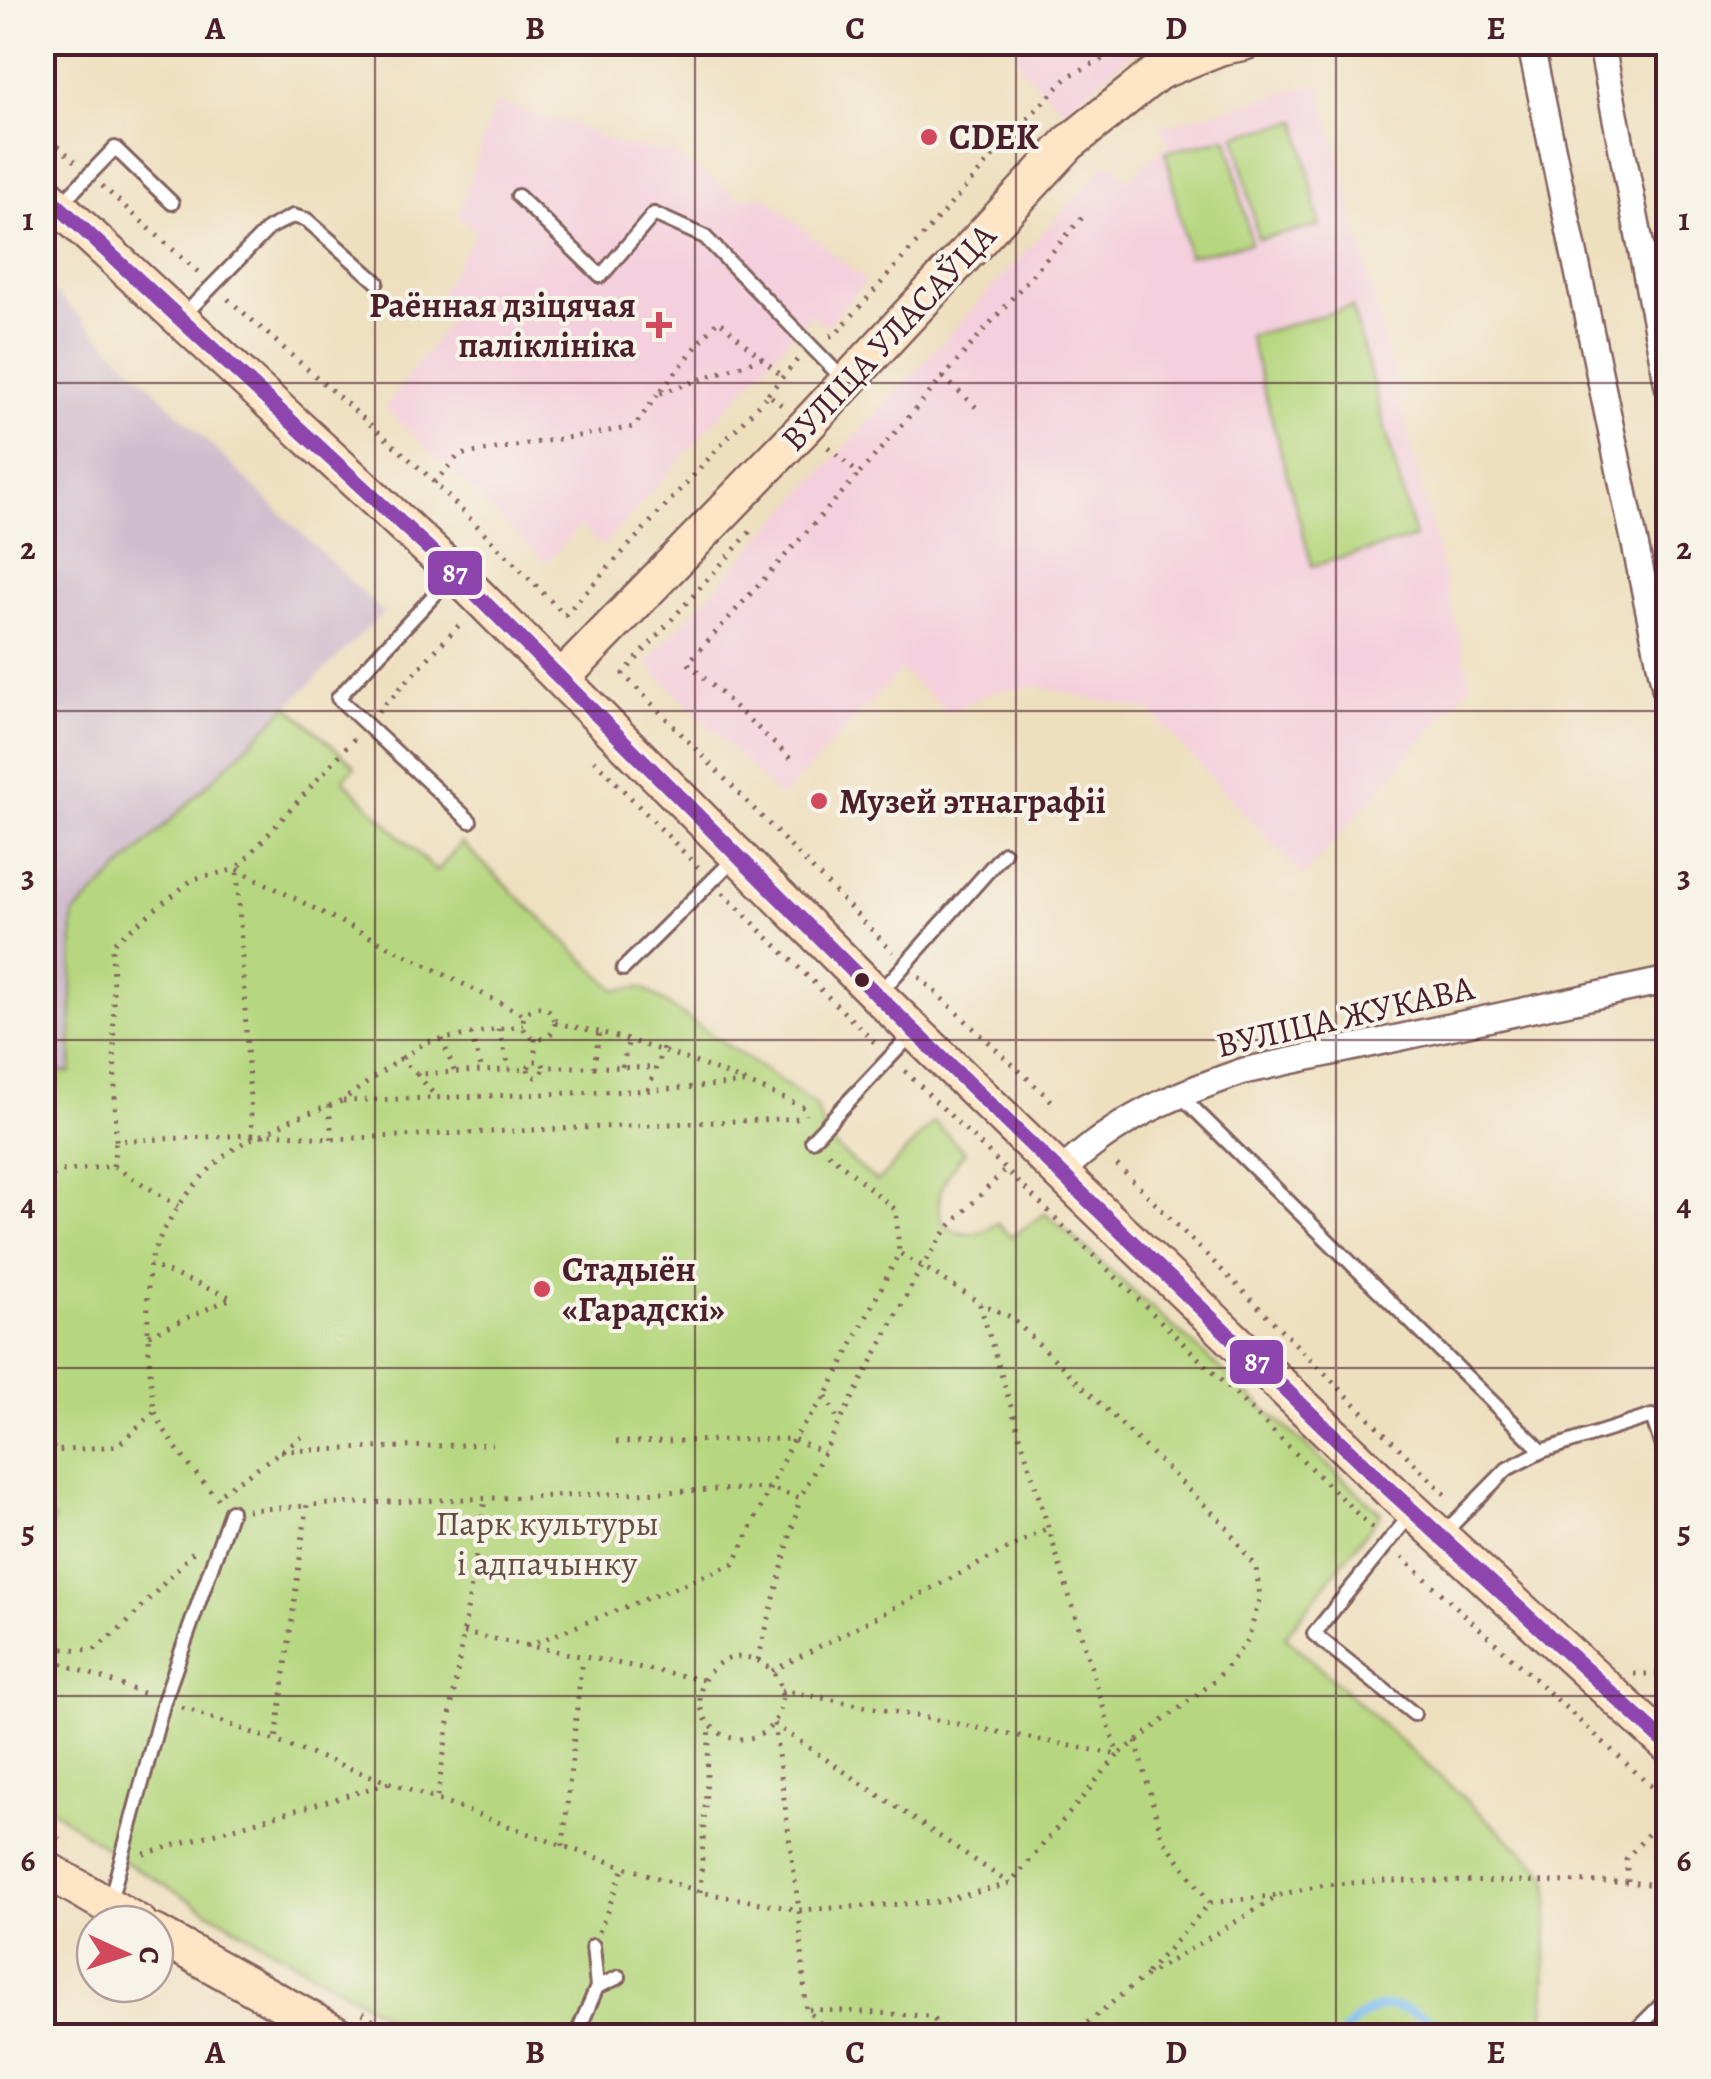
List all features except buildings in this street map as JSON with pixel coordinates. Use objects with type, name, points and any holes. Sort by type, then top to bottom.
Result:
[{"type":"main road","name":"ВУЛІЦА УЛАСАЎЦА","points":[[562,678],[806,426],[1069,144],[1149,52],[1204,53],[1245,42]]},
{"type":"main road","points":[[47,197],[455,573],[877,996],[1414,1511],[1452,1524],[1668,1745]]},
{"type":"main road","points":[[42,1867],[104,1904]]},
{"type":"main road","points":[[175,1944],[340,2036]]},
{"type":"street","points":[[1530,42],[1668,702]]},
{"type":"street","points":[[1601,42],[1668,386]]},
{"type":"street","name":"ВУЛІЦА ЖУКАВА","points":[[1061,1172],[1094,1141],[1178,1094],[1244,1071],[1668,980]]},
{"type":"lane","points":[[47,197],[89,174],[114,148],[172,203]]},
{"type":"lane","points":[[518,196],[601,276],[654,214],[706,237],[846,383]]},
{"type":"lane","points":[[180,319],[268,228],[293,216],[307,220],[377,282]]},
{"type":"lane","points":[[455,573],[338,698],[470,821]]},
{"type":"lane","points":[[877,996],[1004,853]]},
{"type":"lane","points":[[623,969],[738,855]]},
{"type":"lane","points":[[812,1140],[914,1032]]},
{"type":"lane","points":[[1178,1094],[1542,1451]]},
{"type":"lane","points":[[1452,1524],[1507,1469],[1542,1451],[1652,1416],[1668,1465]]},
{"type":"lane","points":[[110,1904],[164,1701],[231,1511]]},
{"type":"lane","points":[[1414,1511],[1314,1634],[1414,1714]]},
{"type":"lane","points":[[576,2036],[597,1987],[593,1946]]},
{"type":"lane","points":[[597,1987],[619,1977]]},
{"type":"lane","points":[[1630,2036],[1668,1998]]},
{"type":"path","points":[[1020,126],[1069,76],[1126,46],[1149,52]]},
{"type":"path","points":[[42,132],[434,483],[565,615],[768,394],[859,474]]},
{"type":"path","points":[[790,758],[688,664],[1086,213]]},
{"type":"path","points":[[434,483],[459,455],[634,428],[718,320],[782,377]]},
{"type":"path","points":[[658,394],[762,358]]},
{"type":"path","points":[[943,377],[978,408]]},
{"type":"path","points":[[751,532],[622,674],[905,964],[1056,1105]]},
{"type":"path","points":[[113,1166],[116,1141],[112,944],[192,879],[237,869],[462,623]]},
{"type":"path","points":[[237,869],[524,1015]]},
{"type":"path","points":[[237,869],[252,1135]]},
{"type":"path","points":[[543,1007],[552,1012],[556,1023],[548,1037],[535,1039],[522,1026],[524,1015],[532,1008],[543,1007]]},
{"type":"path","points":[[527,1646],[734,1564],[793,1439],[826,1396],[898,1253],[896,1210],[812,1140],[805,1108],[663,1048],[556,1023]]},
{"type":"path","points":[[340,1102],[426,1042],[522,1026]]},
{"type":"path","points":[[498,1030],[510,1070]]},
{"type":"path","points":[[594,1067],[599,1032]]},
{"type":"path","points":[[471,1034],[482,1072]]},
{"type":"path","points":[[442,1039],[454,1073]]},
{"type":"path","points":[[535,1039],[535,1059]]},
{"type":"path","points":[[622,1068],[629,1040]]},
{"type":"path","points":[[648,1090],[663,1048]]},
{"type":"path","points":[[400,1058],[436,1097]]},
{"type":"path","points":[[535,1059],[542,1061],[544,1067],[536,1077],[528,1069],[535,1059]]},
{"type":"path","points":[[544,1067],[656,1068]]},
{"type":"path","points":[[417,1074],[528,1069]]},
{"type":"path","points":[[536,1077],[536,1092]]},
{"type":"path","points":[[231,1511],[186,1460],[156,1411],[149,1336],[150,1265],[178,1206],[220,1158],[292,1119],[340,1102],[648,1090],[749,1082]]},
{"type":"path","points":[[329,1105],[332,1139]]},
{"type":"path","points":[[116,1141],[252,1135],[332,1139],[807,1118]]},
{"type":"path","points":[[1117,1165],[1452,1524]]},
{"type":"path","points":[[42,1193],[48,1179],[60,1171],[113,1166],[178,1206]]},
{"type":"path","points":[[758,1660],[800,1498],[922,1266],[948,1228],[1006,1169]]},
{"type":"path","points":[[42,1656],[700,1892],[799,1910],[936,1902],[1010,1884],[1118,1755],[1215,1681],[1248,1640],[1260,1597],[1256,1568],[1225,1525],[1010,1317],[898,1253]]},
{"type":"path","points":[[149,1336],[232,1298],[150,1265]]},
{"type":"path","points":[[978,1302],[1118,1755]]},
{"type":"path","points":[[42,1395],[54,1451],[42,1468]]},
{"type":"path","points":[[826,1396],[839,1422]]},
{"type":"path","points":[[54,1451],[117,1446],[156,1411]]},
{"type":"path","points":[[215,1496],[306,1434]]},
{"type":"path","points":[[616,1442],[793,1439],[824,1452]]},
{"type":"path","points":[[281,1450],[492,1444]]},
{"type":"path","points":[[42,1648],[94,1650],[126,1624],[231,1511],[770,1488],[800,1498]]},
{"type":"path","points":[[436,1797],[485,1498]]},
{"type":"path","points":[[276,1740],[307,1506]]},
{"type":"path","points":[[772,1671],[1048,1528]]},
{"type":"path","points":[[462,1633],[703,1680]]},
{"type":"path","points":[[700,1892],[710,1725],[700,1704],[703,1680],[720,1662],[746,1656],[772,1671],[781,1690],[782,1702],[774,1724],[799,1910],[806,2008],[833,2036]]},
{"type":"path","points":[[564,1846],[582,1658]]},
{"type":"path","points":[[1624,1674],[1668,1674]]},
{"type":"path","points":[[781,1690],[1118,1755]]},
{"type":"path","points":[[774,1724],[1010,1884]]},
{"type":"path","points":[[710,1725],[730,1738],[742,1739],[754,1737],[774,1724]]},
{"type":"path","points":[[1136,1741],[1162,1837],[1210,1903]]},
{"type":"path","points":[[122,1860],[394,1782]]},
{"type":"path","points":[[1628,1882],[1626,1859],[1668,1810]]},
{"type":"path","points":[[593,1946],[625,1865]]},
{"type":"path","points":[[1142,1978],[1210,1903],[1376,1881],[1628,1882],[1668,1886]]},
{"type":"path","points":[[1070,2036],[1142,1978],[1282,1894]]},
{"type":"path","points":[[806,2008],[928,2016],[958,2036]]},
{"type":"shaded area","points":[[1014,43],[1142,43],[1065,111],[1021,68]]},
{"type":"shaded area","points":[[1320,83],[1471,684],[1303,877],[1150,711],[1035,686],[992,692],[948,712],[901,670],[781,798],[646,663],[1109,161],[1127,180],[1170,143],[1159,127]]},
{"type":"shaded area","points":[[495,103],[573,124],[617,144],[672,153],[741,199],[763,195],[866,282],[826,326],[811,314],[602,547],[580,525],[546,563],[385,408],[456,312],[439,295],[477,231],[458,217]]},
{"type":"shaded area","points":[[42,280],[383,613],[73,915],[71,1072],[42,1072]]},
{"type":"green space","points":[[1298,121],[1320,226],[1258,239],[1236,135]]},
{"type":"green space","points":[[1228,138],[1251,243],[1188,256],[1166,152]]},
{"type":"green space","points":[[1352,307],[1415,538],[1312,566],[1249,336]]},
{"type":"green space","name":"Парк культуры і адпачынку","points":[[288,706],[355,766],[343,780],[436,872],[462,843],[616,990],[643,988],[815,1105],[829,1142],[877,1182],[934,1122],[965,1152],[940,1194],[939,1208],[947,1227],[965,1234],[997,1223],[1011,1237],[1046,1213],[1381,1513],[1285,1636],[1545,1872],[1549,1882],[1543,2036],[420,2036],[122,1860],[43,1803],[42,1535],[54,1520],[42,1510],[42,1072],[71,1072],[73,915]]},
{"type":"waterway","points":[[1341,2036],[1357,2019],[1387,2006],[1402,2008],[1468,2036]]},
{"type":"transit line","name":"87","points":[[42,191],[455,573],[1079,1191],[1390,1490],[1668,1745]]},
{"type":"place","name":"CDEK","points":[[929,137]]},
{"type":"place","name":"Раённая дзіцячая паліклініка","points":[[659,325]]},
{"type":"place","name":"Музей этнаграфіі","points":[[819,801]]},
{"type":"place","name":"Стадыён «Гарадскі»","points":[[542,1289]]}]
